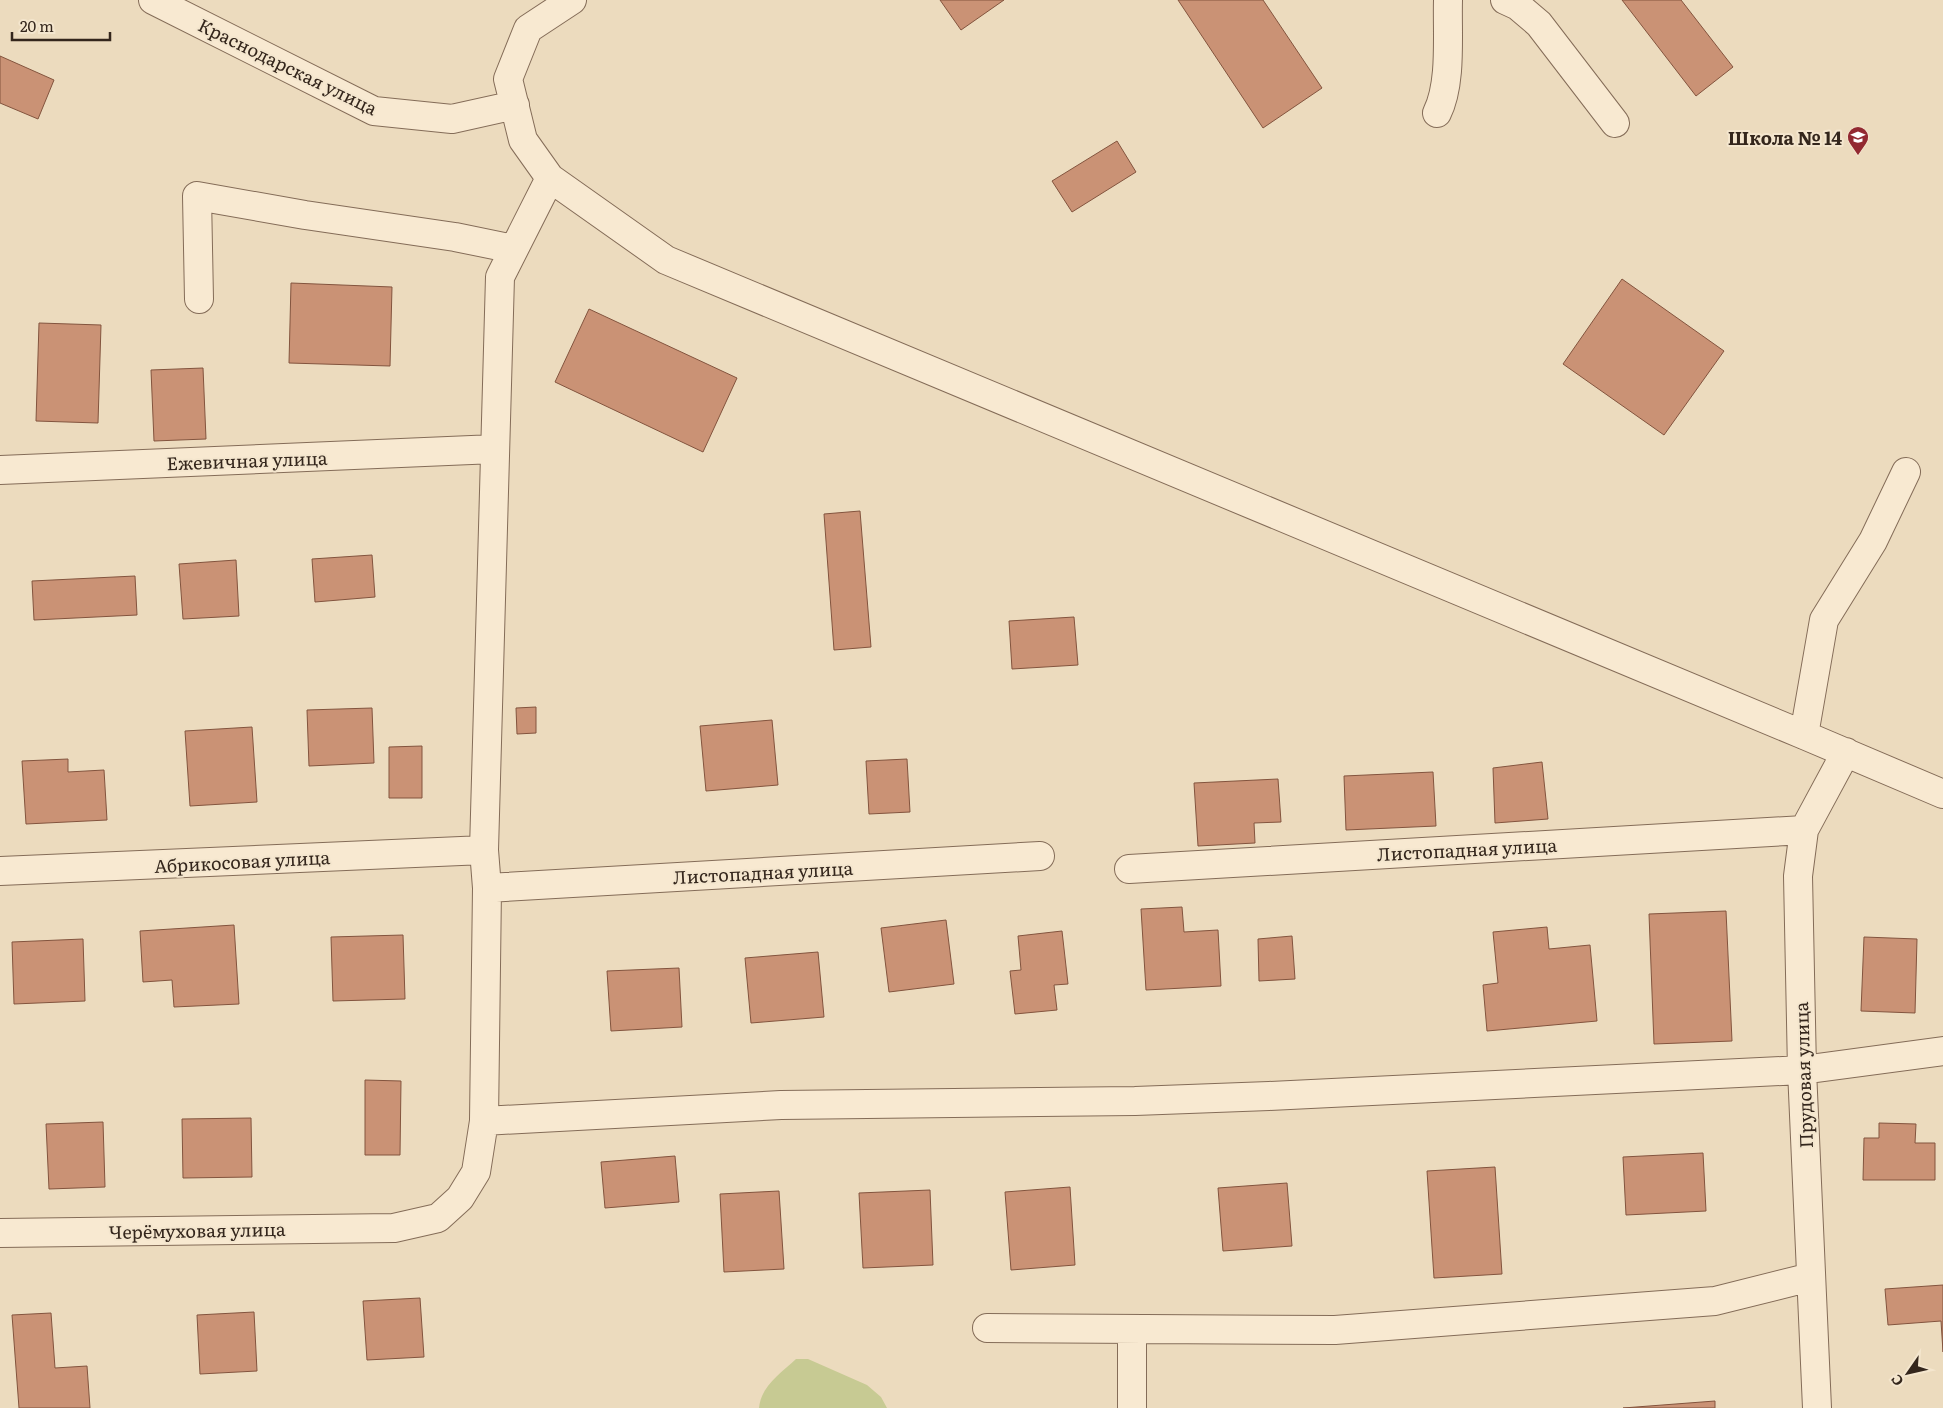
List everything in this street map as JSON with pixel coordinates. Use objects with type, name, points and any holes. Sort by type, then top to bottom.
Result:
[{"type":"street","name":"Краснодарская улица","points":[[153,0],[374,111],[452,119],[515,105]]},
{"type":"street","points":[[572,0],[528,29],[508,79],[523,140],[550,178],[666,260],[1804,734],[1943,794]]},
{"type":"street","points":[[1437,113],[1442,103],[1446,85],[1448,0]]},
{"type":"street","points":[[1504,0],[1518,6],[1539,24],[1615,123]]},
{"type":"street","name":"Черёмуховая улица","points":[[0,1233],[394,1228],[438,1218],[460,1198],[476,1172],[484,1120],[487,888],[484,850],[500,277],[550,178]]},
{"type":"street","points":[[199,299],[197,196],[305,215],[455,237],[514,249]]},
{"type":"street","name":"Ежевичная улица","points":[[0,470],[495,449]]},
{"type":"street","points":[[1804,734],[1824,620],[1873,541],[1906,472]]},
{"type":"street","name":"Прудовая улица","points":[[1817,1408],[1802,1070],[1798,876],[1804,830],[1846,752]]},
{"type":"street","name":"Листопадная улица","points":[[1129,870],[1804,830]]},
{"type":"street","name":"Абрикосовая улица","points":[[0,871],[484,850]]},
{"type":"street","name":"Листопадная улица","points":[[487,888],[1040,856]]},
{"type":"street","points":[[484,1120],[781,1105],[1135,1101],[1212,1098],[1802,1070],[1943,1051]]},
{"type":"street","points":[[986,1328],[1335,1330],[1716,1301],[1811,1276]]},
{"type":"street","points":[[1132,1329],[1132,1408]]},
{"type":"green space","points":[[796,1359],[808,1359],[867,1385],[881,1397],[887,1408],[759,1408],[763,1393],[767,1387]]},
{"type":"building","points":[[940,0],[1004,0],[961,30]]},
{"type":"building","points":[[1178,0],[1263,0],[1322,88],[1263,128]]},
{"type":"building","points":[[1622,0],[1681,0],[1733,67],[1696,96]]},
{"type":"building","points":[[0,56],[54,80],[38,119],[0,103]]},
{"type":"building","points":[[1117,141],[1136,172],[1072,212],[1052,181]]},
{"type":"building","points":[[1622,279],[1724,351],[1664,435],[1563,364]]},
{"type":"building","points":[[291,283],[392,287],[390,366],[289,363]]},
{"type":"building","points":[[589,309],[737,378],[703,452],[555,382]]},
{"type":"building","points":[[39,323],[101,325],[98,423],[36,421]]},
{"type":"building","points":[[203,368],[206,439],[154,441],[151,370]]},
{"type":"building","points":[[860,511],[871,647],[834,650],[824,514]]},
{"type":"building","points":[[372,555],[375,597],[315,602],[312,559]]},
{"type":"building","points":[[236,560],[239,616],[183,619],[179,564]]},
{"type":"building","points":[[135,576],[137,615],[34,620],[32,581]]},
{"type":"building","points":[[1074,617],[1078,665],[1012,669],[1009,621]]},
{"type":"building","points":[[536,707],[536,733],[517,734],[516,708]]},
{"type":"building","points":[[372,708],[374,763],[309,766],[307,710]]},
{"type":"building","points":[[772,720],[778,785],[706,791],[700,726]]},
{"type":"building","points":[[252,727],[257,802],[190,806],[185,731]]},
{"type":"building","points":[[422,746],[422,798],[389,798],[389,747]]},
{"type":"building","points":[[68,759],[68,772],[104,770],[107,820],[26,824],[22,761]]},
{"type":"building","points":[[907,759],[910,812],[869,814],[866,761]]},
{"type":"building","points":[[1542,762],[1548,819],[1495,823],[1493,768]]},
{"type":"building","points":[[1433,772],[1436,826],[1346,830],[1344,776]]},
{"type":"building","points":[[1278,779],[1281,822],[1254,823],[1255,843],[1198,846],[1194,783]]},
{"type":"building","points":[[1182,907],[1184,932],[1218,930],[1221,986],[1146,990],[1141,909]]},
{"type":"building","points":[[1726,911],[1732,1041],[1654,1044],[1649,914]]},
{"type":"building","points":[[946,920],[954,984],[889,992],[881,928]]},
{"type":"building","points":[[234,925],[239,1004],[174,1007],[172,980],[143,982],[140,931]]},
{"type":"building","points":[[1547,927],[1549,949],[1590,945],[1597,1021],[1487,1031],[1483,985],[1498,983],[1493,932]]},
{"type":"building","points":[[1062,931],[1068,984],[1054,985],[1057,1010],[1015,1014],[1010,971],[1021,970],[1018,936]]},
{"type":"building","points":[[403,935],[405,999],[333,1001],[331,937]]},
{"type":"building","points":[[1292,936],[1295,979],[1259,981],[1258,939]]},
{"type":"building","points":[[1864,937],[1917,939],[1915,1013],[1861,1011]]},
{"type":"building","points":[[83,939],[85,1001],[14,1004],[12,942]]},
{"type":"building","points":[[818,952],[824,1017],[751,1023],[745,958]]},
{"type":"building","points":[[679,968],[682,1027],[611,1031],[607,971]]},
{"type":"building","points":[[365,1080],[401,1081],[400,1155],[365,1155]]},
{"type":"building","points":[[251,1118],[252,1177],[183,1178],[182,1119]]},
{"type":"building","points":[[103,1122],[105,1187],[49,1189],[46,1124]]},
{"type":"building","points":[[1879,1123],[1916,1124],[1915,1143],[1935,1143],[1935,1180],[1863,1180],[1864,1138],[1879,1138]]},
{"type":"building","points":[[1703,1153],[1706,1211],[1626,1215],[1623,1157]]},
{"type":"building","points":[[675,1156],[679,1202],[605,1208],[601,1162]]},
{"type":"building","points":[[1495,1167],[1502,1274],[1434,1278],[1427,1171]]},
{"type":"building","points":[[1287,1183],[1292,1246],[1223,1251],[1218,1188]]},
{"type":"building","points":[[1070,1187],[1075,1265],[1011,1270],[1005,1192]]},
{"type":"building","points":[[930,1190],[933,1265],[863,1268],[859,1193]]},
{"type":"building","points":[[779,1191],[784,1269],[724,1272],[720,1194]]},
{"type":"building","points":[[1943,1285],[1943,1352],[1941,1321],[1888,1325],[1885,1289]]},
{"type":"building","points":[[420,1298],[424,1357],[367,1360],[363,1301]]},
{"type":"building","points":[[254,1312],[257,1371],[200,1374],[197,1315]]},
{"type":"building","points":[[51,1313],[55,1368],[87,1366],[90,1408],[19,1408],[12,1315]]},
{"type":"building","points":[[1715,1401],[1715,1408],[1623,1408]]},
{"type":"place","name":"Школа № 14","points":[[1858,156]]}]
